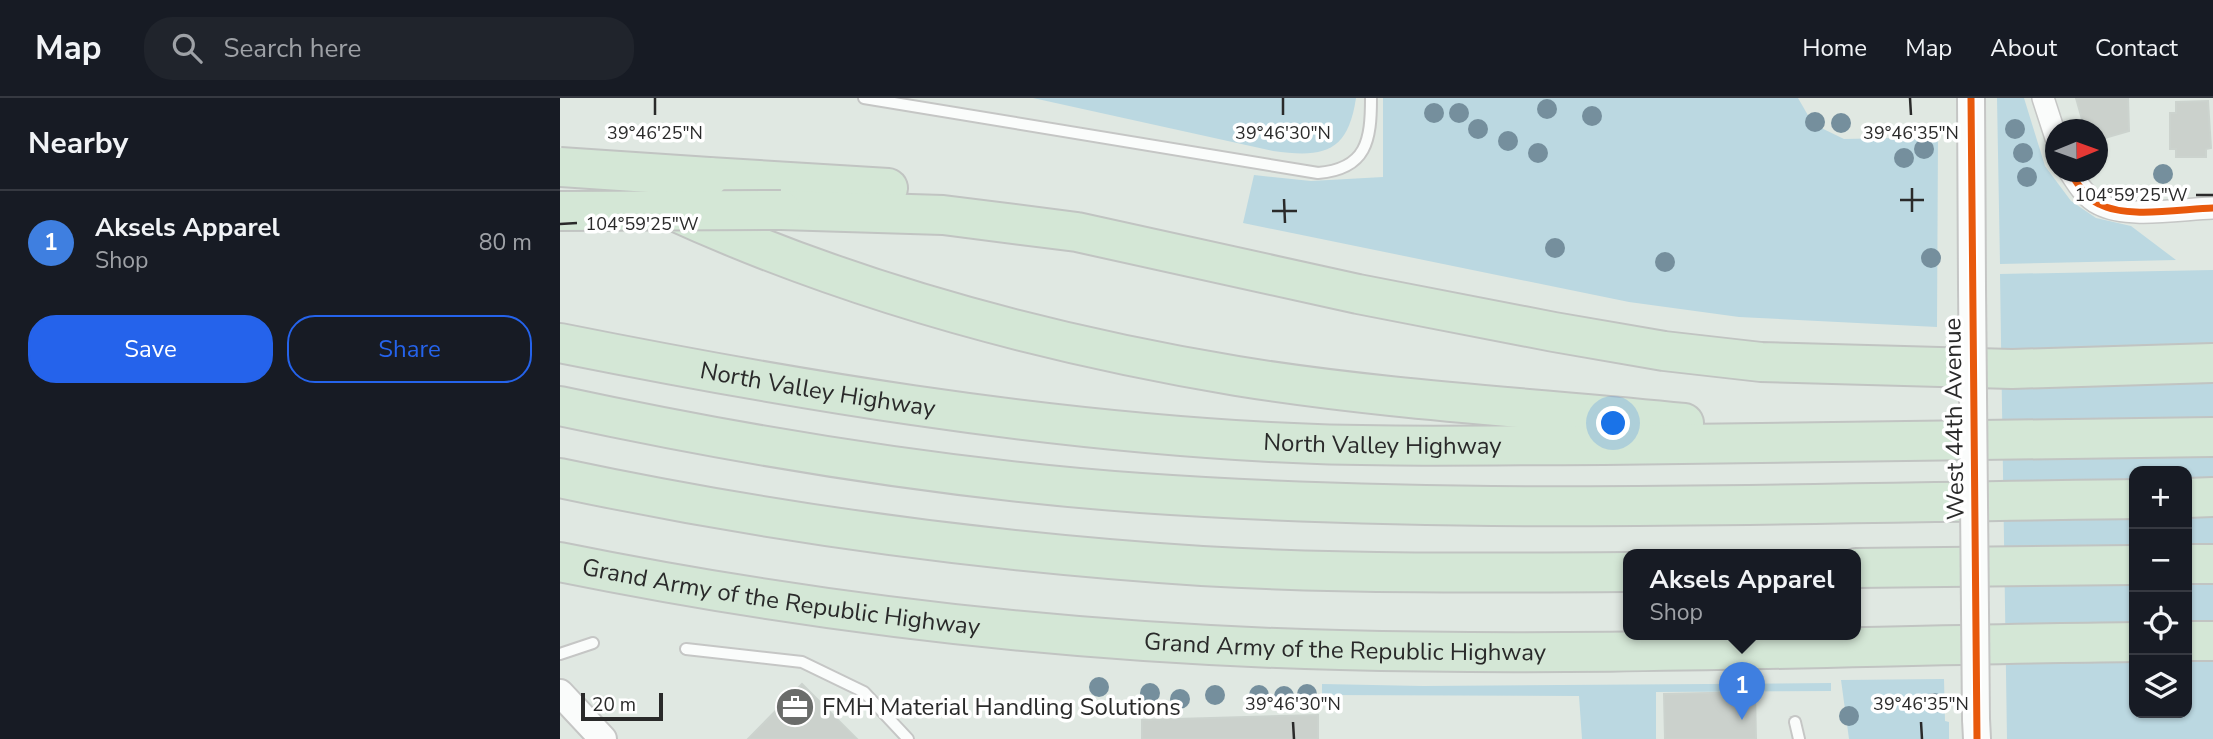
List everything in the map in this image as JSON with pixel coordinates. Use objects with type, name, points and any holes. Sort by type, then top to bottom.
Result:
[{"type":"highway","points":[[560,165],[870,186],[975,199],[1149,248]]},
{"type":"highway","points":[[560,165],[734,239],[841,280],[1001,326],[1153,361],[1240,376],[1402,395],[1694,424],[1937,443]]},
{"type":"highway","points":[[560,211],[781,210],[943,215],[1077,232],[1358,295],[1664,351],[1761,362],[2012,369],[2213,363]]},
{"type":"highway","name":"North Valley Highway","points":[[560,343],[884,403],[1205,438],[1354,445],[1937,443],[2213,437]]},
{"type":"highway","points":[[2158,366],[2213,356]]},
{"type":"highway","points":[[560,406],[885,465],[1138,493],[1359,504],[1472,506],[2129,499]]},
{"type":"highway","points":[[560,478],[854,531],[1066,555],[1323,570],[1623,572]]},
{"type":"highway","points":[[2192,498],[2213,497]]},
{"type":"highway","name":"Grand Army of the Republic Highway","points":[[560,562],[727,594],[866,614],[1030,632],[1176,643],[1483,653],[2129,642]]},
{"type":"highway","points":[[2192,564],[2213,564]]},
{"type":"highway","points":[[1861,568],[2129,565]]},
{"type":"highway","points":[[2192,641],[2213,640]]},
{"type":"street","name":"West 44th Avenue","points":[[1971,98],[1977,729]]},
{"type":"street","points":[[2043,98],[2050,119]]},
{"type":"street","points":[[2077,182],[2097,204],[2121,211],[2213,208]]},
{"type":"street","points":[[560,693],[603,739]]},
{"type":"lane","points":[[864,98],[1318,173],[1334,172],[1348,166],[1360,155],[1368,142],[1371,98]]},
{"type":"lane","points":[[560,654],[593,643]]},
{"type":"lane","points":[[686,649],[802,662],[863,692],[908,739]]},
{"type":"lane","points":[[1795,722],[1799,739]]},
{"type":"shaded area","points":[[1033,98],[1356,98],[1347,130],[1339,141],[1319,152],[1291,153]]},
{"type":"shaded area","points":[[1383,98],[1798,98],[1813,124],[1844,139],[1938,137],[1937,327],[1739,317],[1629,302],[1243,223],[1254,175],[1311,181],[1383,177]]},
{"type":"shaded area","points":[[1997,98],[2024,98],[2045,166],[2045,182],[2057,182],[2071,201],[2096,218],[2131,226],[2176,260],[2000,264]]},
{"type":"shaded area","points":[[2213,270],[2213,739],[2007,739],[2000,274]]},
{"type":"shaded area","points":[[1944,679],[1945,721],[1949,722],[1949,739],[1849,739],[1841,680]]},
{"type":"shaded area","points":[[1831,683],[1831,691],[1656,692],[1656,739],[1582,739],[1579,696],[1322,695],[1322,684],[1423,686]]},
{"type":"building","points":[[2076,98],[2128,98],[2129,131],[2108,137],[2108,119],[2082,119]]},
{"type":"building","points":[[2208,101],[2211,148],[2206,149],[2206,157],[2176,157],[2176,149],[2170,149],[2170,113],[2176,113],[2176,102]]},
{"type":"building","points":[[802,684],[857,739],[748,739]]},
{"type":"building","points":[[1755,692],[1756,739],[1665,739],[1664,694]]},
{"type":"building","points":[[1318,715],[1318,739],[1142,739],[1142,720]]},
{"type":"cycle path","points":[[1971,98],[1977,739]]},
{"type":"cycle path","points":[[2077,182],[2090,198],[2111,209],[2139,212],[2213,208]]},
{"type":"place","name":"FMH Material Handling Solutions","points":[[795,707]]},
{"type":"place","name":"Aksels Apparel","points":[[1742,720]]}]
